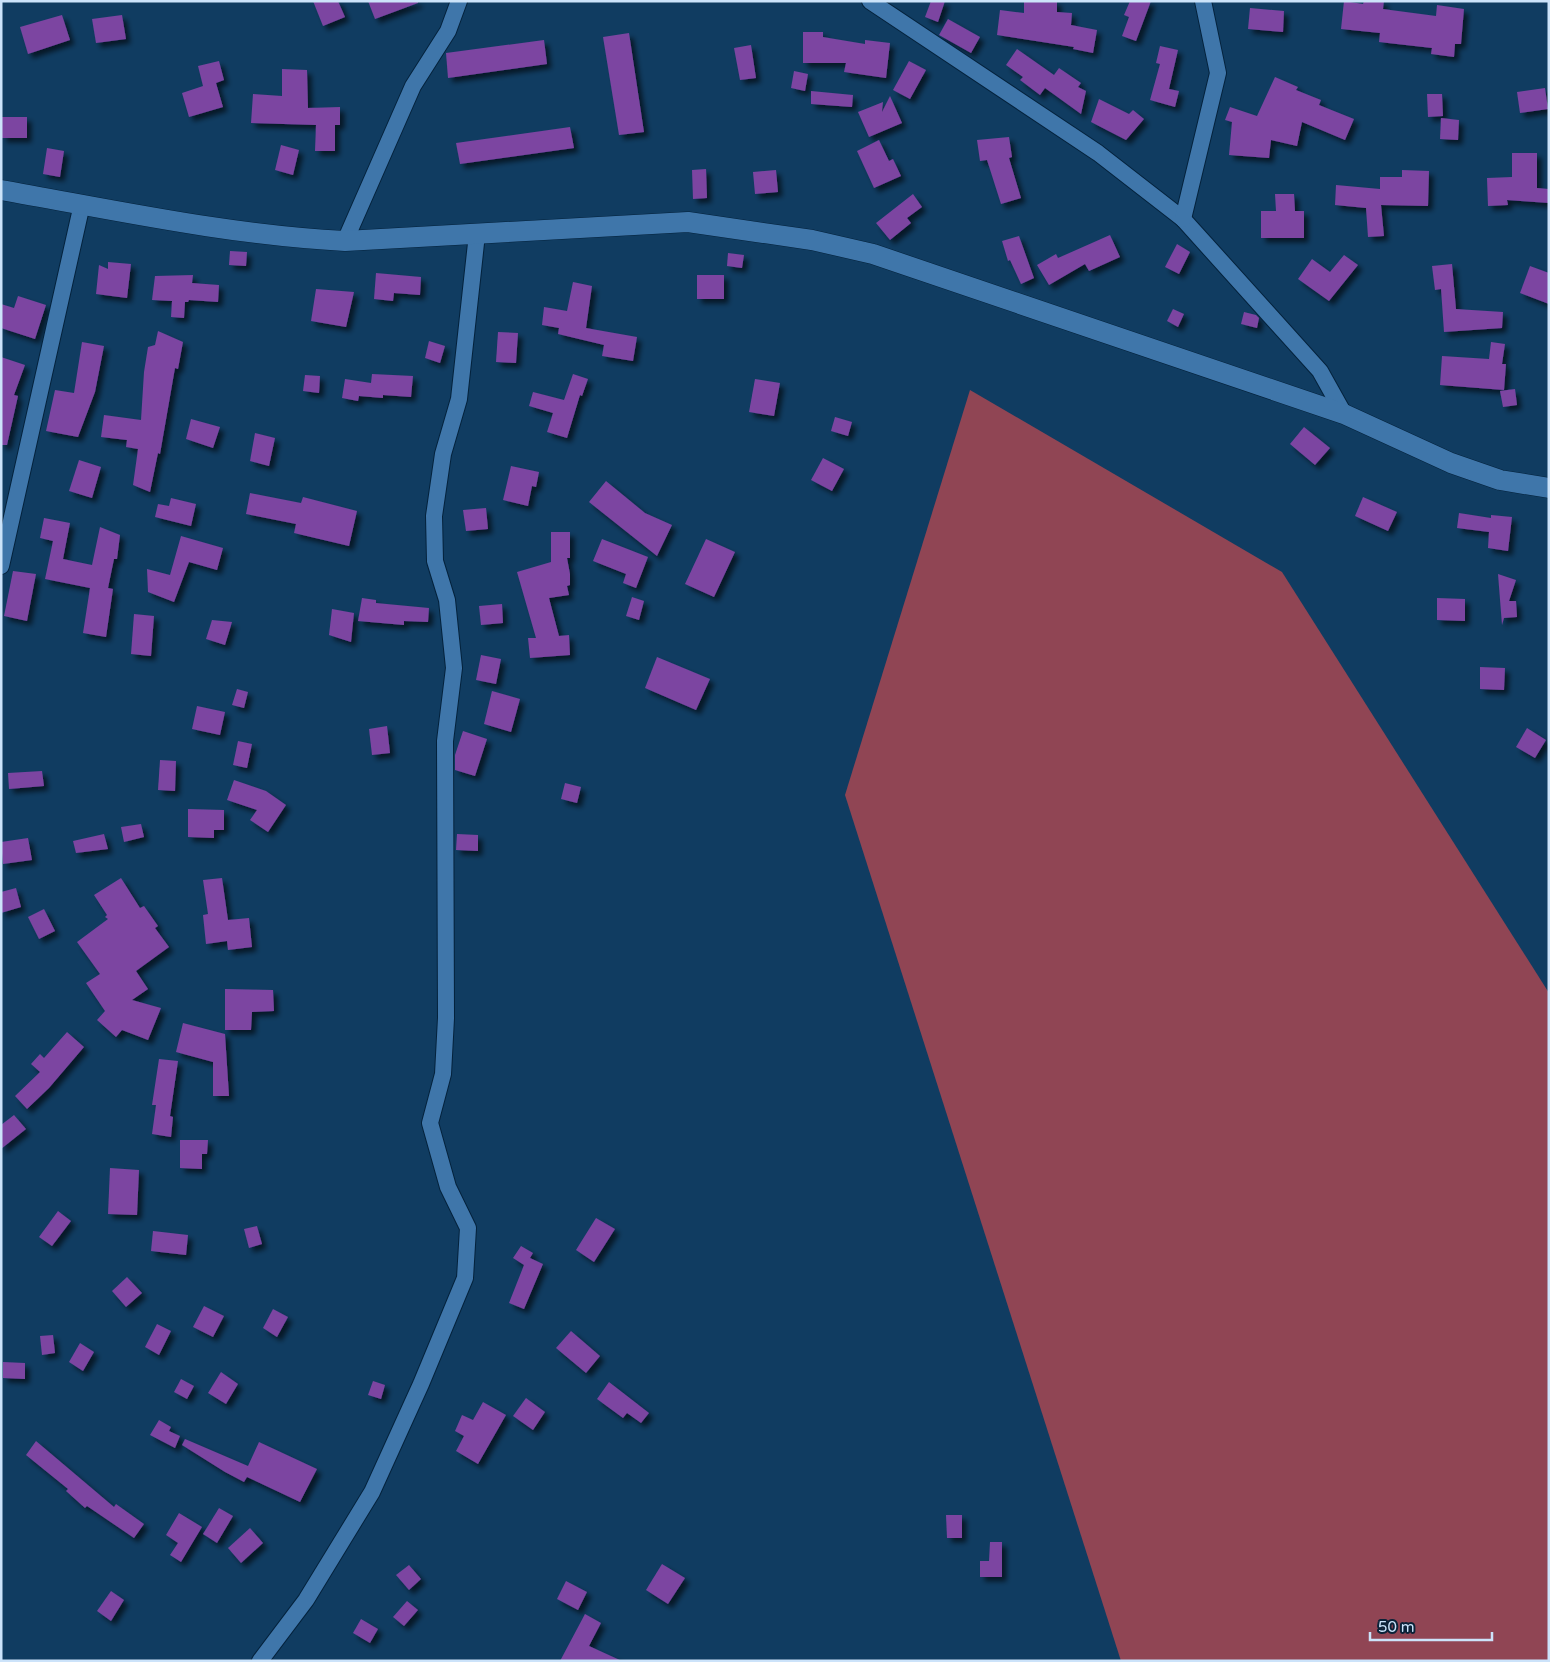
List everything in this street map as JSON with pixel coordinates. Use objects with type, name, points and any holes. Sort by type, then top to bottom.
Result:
[{"type":"street","points":[[345,241],[413,86],[448,31],[459,1]]},
{"type":"street","points":[[870,1],[1098,153],[1183,219],[1320,370],[1344,414]]},
{"type":"street","points":[[1183,219],[1218,73],[1204,1]]},
{"type":"street","points":[[1,190],[210,227],[293,238],[345,241],[688,222],[812,240],[873,254],[1344,414],[1451,463],[1500,480],[1549,488]]},
{"type":"street","points":[[1,566],[82,204]]},
{"type":"street","points":[[260,1661],[306,1600],[372,1492],[421,1384],[465,1278],[468,1228],[448,1187],[430,1123],[443,1074],[446,1018],[445,741],[454,668],[447,600],[435,561],[434,516],[444,454],[459,400],[477,234]]},
{"type":"shaded area","points":[[970,390],[1282,572],[1549,993],[1549,1661],[1121,1661],[845,795]]},
{"type":"building","points":[[313,1],[338,1],[345,17],[323,26]]},
{"type":"building","points":[[368,1],[418,1],[418,3],[375,19]]},
{"type":"building","points":[[931,1],[945,1],[938,22],[925,17]]},
{"type":"building","points":[[1024,1],[1057,1],[1057,12],[1072,13],[1071,25],[1097,30],[1093,53],[1073,49],[1074,47],[997,35],[1000,10],[1024,13]]},
{"type":"building","points":[[1130,1],[1151,1],[1136,41],[1122,36],[1129,17],[1124,15]]},
{"type":"building","points":[[1344,1],[1363,4],[1364,1],[1384,1],[1383,9],[1436,16],[1437,5],[1464,9],[1461,44],[1455,44],[1454,57],[1431,54],[1432,48],[1379,42],[1380,33],[1341,29]]},
{"type":"building","points":[[1250,8],[1284,11],[1283,32],[1248,29]]},
{"type":"building","points":[[62,15],[70,40],[28,54],[20,27]]},
{"type":"building","points":[[122,15],[126,39],[96,43],[92,19]]},
{"type":"building","points":[[948,19],[980,37],[971,53],[939,35]]},
{"type":"building","points":[[803,32],[823,32],[823,37],[865,44],[865,40],[890,43],[886,78],[844,72],[846,63],[803,63]]},
{"type":"building","points":[[629,33],[644,132],[619,135],[603,37]]},
{"type":"building","points":[[544,40],[547,64],[448,78],[446,53]]},
{"type":"building","points":[[751,45],[756,78],[740,80],[734,48]]},
{"type":"building","points":[[1160,46],[1178,50],[1169,89],[1179,91],[1175,107],[1150,100],[1160,64],[1156,63]]},
{"type":"building","points":[[1017,49],[1054,75],[1059,68],[1081,83],[1078,87],[1086,91],[1081,114],[1045,88],[1040,95],[1020,80],[1023,77],[1006,65]]},
{"type":"building","points":[[219,61],[224,80],[216,83],[223,107],[189,117],[182,93],[203,86],[198,66]]},
{"type":"building","points":[[909,61],[926,70],[910,99],[893,90]]},
{"type":"building","points":[[282,69],[307,70],[308,108],[340,107],[340,125],[335,125],[335,151],[315,151],[316,125],[251,123],[253,94],[282,96]]},
{"type":"building","points":[[794,71],[808,74],[805,91],[791,88]]},
{"type":"building","points":[[1275,77],[1298,87],[1296,90],[1321,100],[1319,105],[1354,119],[1345,140],[1302,122],[1297,146],[1271,140],[1269,158],[1229,155],[1232,122],[1225,120],[1230,107],[1257,116]]},
{"type":"building","points":[[1545,88],[1548,109],[1520,113],[1517,92]]},
{"type":"building","points":[[811,91],[853,95],[852,107],[811,104]]},
{"type":"building","points":[[1427,94],[1442,94],[1443,116],[1428,117]]},
{"type":"building","points":[[890,96],[902,123],[869,137],[858,112],[883,102],[882,112]]},
{"type":"building","points":[[1099,99],[1129,114],[1133,110],[1144,119],[1126,140],[1091,122]]},
{"type":"building","points":[[2,117],[27,117],[27,138],[2,138]]},
{"type":"building","points":[[1441,118],[1459,120],[1458,140],[1440,139]]},
{"type":"building","points":[[570,127],[574,148],[460,164],[456,143]]},
{"type":"building","points":[[1009,137],[1012,157],[1009,158],[1021,198],[1001,204],[987,160],[980,161],[977,140]]},
{"type":"building","points":[[879,140],[889,161],[893,159],[901,176],[874,188],[857,151]]},
{"type":"building","points":[[281,145],[299,150],[293,175],[275,170]]},
{"type":"building","points":[[47,148],[64,151],[60,177],[43,174]]},
{"type":"building","points":[[1512,153],[1537,153],[1537,188],[1549,189],[1549,203],[1507,200],[1508,205],[1488,206],[1487,178],[1512,177]]},
{"type":"building","points":[[706,169],[707,198],[693,199],[692,170]]},
{"type":"building","points":[[776,170],[778,192],[755,194],[753,172]]},
{"type":"building","points":[[1402,170],[1429,171],[1428,206],[1381,205],[1384,236],[1368,237],[1366,208],[1335,205],[1336,185],[1380,189],[1380,177],[1402,177]]},
{"type":"building","points":[[913,194],[922,207],[907,218],[911,223],[890,240],[876,223]]},
{"type":"building","points":[[1275,194],[1294,194],[1295,211],[1304,211],[1304,238],[1261,238],[1261,211],[1276,211]]},
{"type":"building","points":[[1110,235],[1120,257],[1089,271],[1085,264],[1049,285],[1037,265],[1056,254],[1058,258]]},
{"type":"building","points":[[1019,236],[1034,278],[1021,284],[1010,260],[1008,261],[1002,241]]},
{"type":"building","points":[[1177,244],[1190,252],[1179,274],[1165,267]]},
{"type":"building","points":[[230,251],[247,252],[246,266],[229,265]]},
{"type":"building","points":[[728,253],[744,255],[742,268],[727,266]]},
{"type":"building","points":[[1344,255],[1358,265],[1329,301],[1298,279],[1312,259],[1330,272]]},
{"type":"building","points":[[108,262],[131,264],[127,298],[96,294],[99,265],[108,269]]},
{"type":"building","points":[[1452,264],[1456,309],[1503,312],[1502,328],[1444,332],[1441,289],[1435,290],[1432,266]]},
{"type":"building","points":[[1530,266],[1549,273],[1549,304],[1520,293]]},
{"type":"building","points":[[376,273],[421,277],[420,295],[394,293],[393,301],[374,299]]},
{"type":"building","points":[[193,275],[192,283],[219,285],[218,302],[189,300],[185,302],[184,318],[171,317],[172,301],[152,300],[155,276]]},
{"type":"building","points":[[697,275],[724,275],[724,299],[697,299]]},
{"type":"building","points":[[573,282],[592,286],[586,328],[637,337],[633,361],[602,356],[604,345],[558,334],[559,328],[542,325],[544,307],[567,311]]},
{"type":"building","points":[[316,289],[354,292],[346,327],[311,321]]},
{"type":"building","points":[[18,296],[46,305],[35,339],[1,328],[1,304],[14,308]]},
{"type":"building","points":[[1173,309],[1184,314],[1178,327],[1167,321]]},
{"type":"building","points":[[1244,312],[1256,315],[1259,318],[1257,328],[1241,324]]},
{"type":"building","points":[[158,331],[183,342],[178,369],[175,368],[160,454],[158,453],[150,492],[133,485],[138,449],[126,447],[127,440],[101,437],[104,415],[141,420],[144,372],[148,347],[155,345]]},
{"type":"building","points":[[498,332],[518,333],[516,363],[496,362]]},
{"type":"building","points":[[429,341],[445,346],[440,363],[425,358]]},
{"type":"building","points":[[82,342],[104,346],[95,392],[78,437],[46,431],[55,390],[74,393]]},
{"type":"building","points":[[1491,342],[1505,344],[1502,364],[1506,364],[1504,390],[1440,385],[1442,356],[1489,359]]},
{"type":"building","points":[[1,357],[25,365],[14,395],[18,396],[7,445],[1,445]]},
{"type":"building","points":[[372,374],[413,376],[411,397],[383,395],[383,398],[359,396],[358,401],[342,398],[345,379],[371,383]]},
{"type":"building","points":[[573,374],[588,379],[582,396],[580,395],[567,438],[547,432],[553,413],[529,406],[533,392],[564,400]]},
{"type":"building","points":[[305,375],[320,376],[319,393],[303,391]]},
{"type":"building","points":[[755,379],[780,383],[774,416],[749,412]]},
{"type":"building","points":[[1515,389],[1517,405],[1503,407],[1500,391]]},
{"type":"building","points":[[835,417],[852,422],[848,436],[831,431]]},
{"type":"building","points":[[191,419],[220,427],[213,448],[186,439]]},
{"type":"building","points":[[1304,427],[1330,448],[1315,465],[1290,444]]},
{"type":"building","points":[[255,433],[275,438],[269,466],[250,461]]},
{"type":"building","points":[[823,458],[844,469],[832,491],[811,480]]},
{"type":"building","points":[[79,460],[101,467],[92,498],[69,491]]},
{"type":"building","points":[[511,466],[539,472],[536,487],[532,486],[528,506],[503,500]]},
{"type":"building","points":[[606,481],[645,513],[672,525],[657,556],[589,502]]},
{"type":"building","points":[[250,493],[301,503],[303,497],[357,511],[349,546],[294,533],[296,524],[246,514]]},
{"type":"building","points":[[1363,497],[1397,512],[1388,531],[1355,516]]},
{"type":"building","points":[[171,498],[196,504],[191,526],[155,517],[158,504],[169,506]]},
{"type":"building","points":[[486,508],[488,529],[466,531],[463,510]]},
{"type":"building","points":[[1459,513],[1491,518],[1491,515],[1512,517],[1508,551],[1488,548],[1489,532],[1457,528]]},
{"type":"building","points":[[44,518],[70,523],[63,559],[92,565],[100,527],[120,535],[117,559],[114,559],[108,588],[113,589],[106,637],[83,633],[90,588],[45,579],[53,541],[40,538]]},
{"type":"building","points":[[551,532],[570,532],[570,558],[567,558],[570,574],[570,585],[567,586],[569,595],[549,598],[559,636],[569,635],[570,655],[530,658],[528,638],[536,638],[517,572],[551,562]]},
{"type":"building","points":[[181,536],[223,548],[217,570],[189,562],[174,602],[148,592],[147,569],[170,575]]},
{"type":"building","points":[[602,539],[648,557],[636,588],[623,583],[626,574],[593,561]]},
{"type":"building","points":[[706,539],[735,552],[714,597],[685,584]]},
{"type":"building","points":[[13,571],[36,574],[27,621],[4,616]]},
{"type":"building","points":[[1498,574],[1516,580],[1509,601],[1516,601],[1517,617],[1504,618],[1502,625]]},
{"type":"building","points":[[632,597],[644,601],[639,620],[626,616]]},
{"type":"building","points":[[362,598],[376,600],[376,603],[429,608],[428,622],[404,621],[404,625],[358,621]]},
{"type":"building","points":[[1437,598],[1465,599],[1465,621],[1437,620]]},
{"type":"building","points":[[502,604],[503,623],[481,625],[479,606]]},
{"type":"building","points":[[332,609],[354,613],[351,642],[329,635]]},
{"type":"building","points":[[134,614],[154,616],[151,656],[131,654]]},
{"type":"building","points":[[212,620],[232,622],[225,645],[206,639]]},
{"type":"building","points":[[481,655],[501,659],[496,684],[476,680]]},
{"type":"building","points":[[657,657],[710,679],[696,710],[645,688]]},
{"type":"building","points":[[1480,667],[1505,668],[1504,690],[1480,689]]},
{"type":"building","points":[[237,689],[248,692],[244,708],[232,705]]},
{"type":"building","points":[[492,691],[520,699],[511,732],[484,724]]},
{"type":"building","points":[[197,706],[225,712],[220,735],[192,729]]},
{"type":"building","points":[[387,726],[390,753],[372,755],[369,729]]},
{"type":"building","points":[[1527,728],[1546,740],[1535,758],[1516,747]]},
{"type":"building","points":[[463,731],[487,739],[475,776],[455,770],[455,755]]},
{"type":"building","points":[[238,741],[252,744],[247,768],[233,765]]},
{"type":"building","points":[[160,760],[176,761],[175,791],[158,790]]},
{"type":"building","points":[[42,771],[44,786],[9,789],[8,773]]},
{"type":"building","points":[[234,780],[266,791],[286,805],[268,832],[250,820],[257,810],[227,800]]},
{"type":"building","points":[[565,783],[581,787],[577,803],[561,799]]},
{"type":"building","points":[[188,809],[224,810],[224,830],[214,830],[214,838],[188,837]]},
{"type":"building","points":[[141,824],[144,837],[124,842],[121,827]]},
{"type":"building","points":[[104,834],[108,849],[76,853],[73,841]]},
{"type":"building","points":[[457,834],[478,835],[478,851],[456,850]]},
{"type":"building","points":[[28,838],[32,860],[3,864],[1,842]]},
{"type":"building","points":[[121,878],[140,908],[144,906],[158,926],[155,928],[169,947],[136,971],[148,989],[132,1000],[161,1008],[148,1040],[122,1030],[116,1037],[97,1020],[105,1011],[86,983],[100,974],[77,942],[108,919],[105,917],[107,915],[94,895]]},
{"type":"building","points":[[222,878],[228,920],[249,918],[252,947],[228,950],[227,941],[206,944],[203,915],[208,914],[203,880]]},
{"type":"building","points":[[16,888],[21,907],[1,913],[1,892]]},
{"type":"building","points":[[44,909],[55,931],[39,939],[28,917]]},
{"type":"building","points":[[225,989],[273,990],[274,1011],[252,1012],[251,1030],[225,1030]]},
{"type":"building","points":[[183,1023],[225,1034],[229,1096],[213,1096],[213,1062],[176,1052]]},
{"type":"building","points":[[67,1032],[84,1047],[49,1088],[27,1109],[15,1096],[40,1072],[31,1064],[40,1054],[44,1058]]},
{"type":"building","points":[[159,1059],[178,1061],[170,1116],[173,1117],[171,1137],[152,1134],[156,1105],[152,1105]]},
{"type":"building","points":[[14,1115],[26,1129],[1,1149],[1,1125]]},
{"type":"building","points":[[180,1140],[208,1140],[207,1154],[202,1154],[202,1169],[180,1168]]},
{"type":"building","points":[[110,1168],[139,1170],[137,1215],[108,1214]]},
{"type":"building","points":[[58,1211],[71,1221],[52,1246],[39,1237]]},
{"type":"building","points":[[596,1218],[615,1229],[594,1262],[576,1250]]},
{"type":"building","points":[[257,1226],[262,1244],[249,1248],[244,1229]]},
{"type":"building","points":[[153,1231],[188,1235],[186,1255],[151,1251]]},
{"type":"building","points":[[521,1246],[533,1253],[530,1258],[543,1264],[524,1309],[509,1303],[524,1265],[513,1258]]},
{"type":"building","points":[[127,1277],[142,1293],[126,1307],[112,1291]]},
{"type":"building","points":[[204,1306],[224,1316],[213,1337],[193,1327]]},
{"type":"building","points":[[273,1309],[288,1317],[277,1337],[263,1328]]},
{"type":"building","points":[[157,1324],[171,1331],[159,1355],[145,1347]]},
{"type":"building","points":[[571,1331],[600,1356],[586,1373],[556,1348]]},
{"type":"building","points":[[53,1335],[55,1353],[42,1355],[40,1336]]},
{"type":"building","points":[[80,1343],[94,1352],[83,1371],[69,1362]]},
{"type":"building","points":[[3,1362],[25,1363],[25,1379],[3,1378]]},
{"type":"building","points":[[221,1372],[238,1384],[226,1404],[208,1393]]},
{"type":"building","points":[[181,1379],[194,1386],[187,1399],[174,1392]]},
{"type":"building","points":[[373,1381],[385,1385],[381,1399],[368,1395]]},
{"type":"building","points":[[609,1382],[649,1413],[641,1423],[627,1413],[623,1418],[597,1399]]},
{"type":"building","points":[[526,1398],[545,1412],[533,1430],[513,1416]]},
{"type":"building","points":[[483,1402],[506,1415],[478,1464],[456,1451],[464,1436],[455,1431],[462,1415],[473,1420]]},
{"type":"building","points":[[159,1420],[171,1427],[169,1431],[180,1436],[175,1448],[150,1435]]},
{"type":"building","points":[[185,1439],[248,1466],[259,1442],[317,1469],[300,1502],[247,1477],[244,1482],[225,1472],[182,1445]]},
{"type":"building","points":[[36,1441],[114,1507],[116,1504],[144,1524],[134,1538],[87,1506],[85,1508],[66,1491],[68,1489],[26,1455]]},
{"type":"building","points":[[219,1508],[233,1516],[217,1543],[203,1534]]},
{"type":"building","points":[[179,1513],[202,1527],[181,1562],[170,1555],[178,1543],[166,1535]]},
{"type":"building","points":[[946,1515],[962,1515],[962,1538],[947,1538]]},
{"type":"building","points":[[250,1528],[263,1543],[241,1563],[228,1548]]},
{"type":"building","points":[[990,1542],[1002,1542],[1002,1577],[980,1577],[980,1561],[989,1561]]},
{"type":"building","points":[[662,1564],[685,1578],[668,1604],[646,1590]]},
{"type":"building","points":[[409,1565],[421,1579],[409,1590],[396,1575]]},
{"type":"building","points":[[566,1581],[587,1592],[578,1610],[557,1599]]},
{"type":"building","points":[[111,1591],[124,1600],[111,1621],[97,1611]]},
{"type":"building","points":[[407,1601],[418,1610],[404,1626],[393,1617]]},
{"type":"building","points":[[585,1614],[601,1623],[589,1646],[622,1661],[560,1661]]},
{"type":"building","points":[[361,1619],[378,1629],[370,1643],[353,1633]]}]
